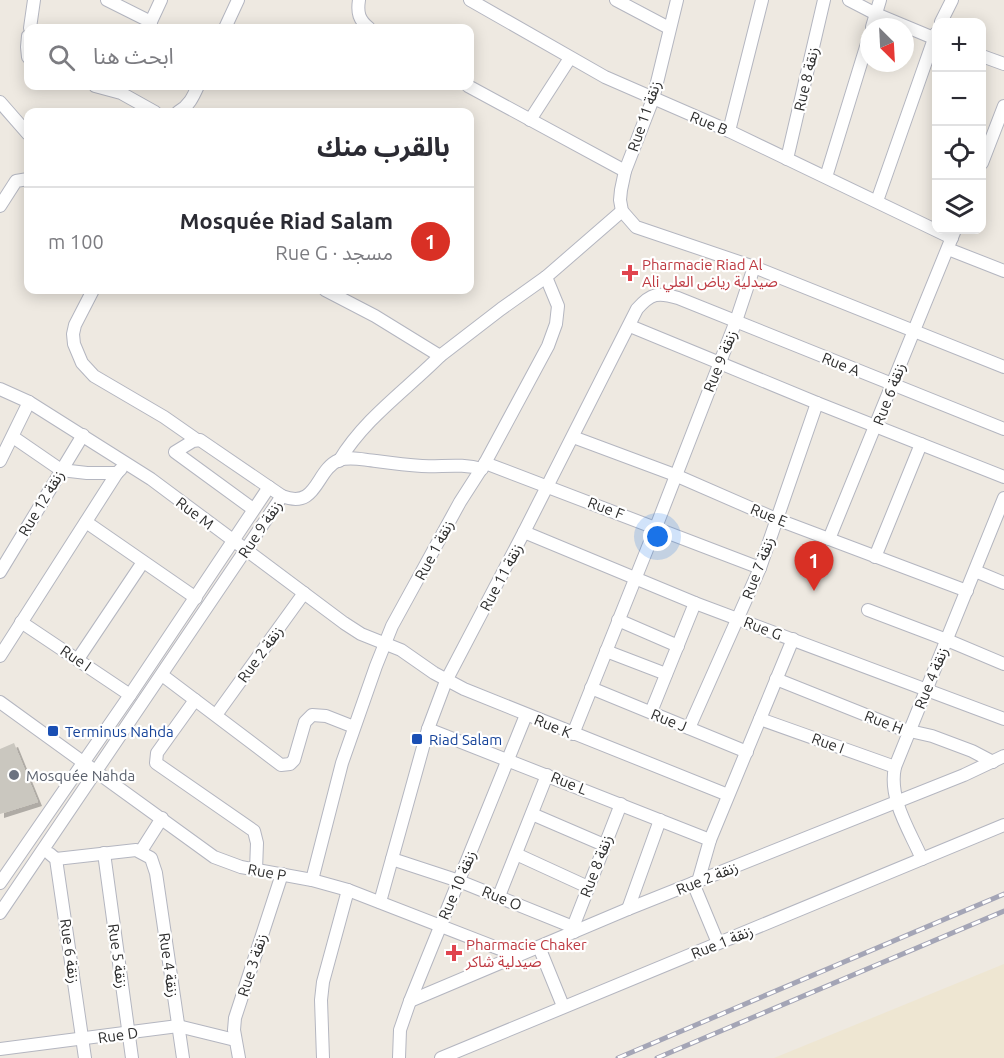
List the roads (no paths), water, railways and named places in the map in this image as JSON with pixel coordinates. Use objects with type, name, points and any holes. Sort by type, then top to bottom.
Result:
[{"type":"street","points":[[31,24],[34,0]]},
{"type":"street","points":[[107,0],[148,24]]},
{"type":"street","points":[[150,24],[161,0]]},
{"type":"street","points":[[227,24],[238,0]]},
{"type":"street","points":[[359,0],[358,15],[364,24]]},
{"type":"street","name":"Rue B","points":[[470,0],[570,58],[653,99],[729,131],[877,201],[952,239]]},
{"type":"street","points":[[616,0],[669,28]]},
{"type":"street","name":"Rue 11 زنقة","points":[[622,211],[620,200],[625,171],[653,99],[676,0]]},
{"type":"street","points":[[729,131],[762,0]]},
{"type":"street","name":"Rue 8 زنقة","points":[[787,159],[824,0]]},
{"type":"street","points":[[849,0],[876,14],[932,35]]},
{"type":"street","points":[[875,18],[880,0]]},
{"type":"street","points":[[943,18],[952,0]]},
{"type":"street","points":[[877,201],[932,47]]},
{"type":"street","points":[[530,120],[570,58]]},
{"type":"street","points":[[986,58],[1004,64]]},
{"type":"street","points":[[826,177],[860,66]]},
{"type":"street","points":[[474,89],[625,171]]},
{"type":"street","points":[[124,90],[149,108]]},
{"type":"street","points":[[185,108],[196,90]]},
{"type":"street","points":[[0,102],[24,129]]},
{"type":"street","points":[[986,156],[998,138],[1004,106]]},
{"type":"street","points":[[0,206],[16,181],[24,180]]},
{"type":"street","points":[[282,496],[295,500],[314,490],[333,464],[339,461],[350,442],[385,404],[440,356],[546,278],[622,211],[636,227],[754,267],[1004,367]]},
{"type":"street","points":[[952,239],[1004,271]]},
{"type":"street","name":"Rue 6 زنقة","points":[[829,539],[952,239]]},
{"type":"street","name":"Rue 9 زنقة","points":[[573,734],[736,321],[754,267]]},
{"type":"street","name":"Rue 1 زنقة","points":[[312,880],[342,763],[385,644],[460,502],[483,466],[536,371],[556,324],[558,306],[546,278]]},
{"type":"street","points":[[91,294],[75,326],[74,344],[82,363],[94,376],[165,417],[269,487]]},
{"type":"street","points":[[334,294],[375,316],[440,356]]},
{"type":"street","name":"Rue 11 زنقة","points":[[380,902],[428,729],[446,681],[637,309],[651,297],[664,294],[678,298]]},
{"type":"street","name":"Rue A","points":[[678,298],[1004,429]]},
{"type":"street","points":[[630,326],[1004,477]]},
{"type":"street","name":"Rue M","points":[[0,389],[29,402],[82,435],[122,468],[151,479],[344,623],[385,644]]},
{"type":"street","points":[[0,461],[29,402]]},
{"type":"street","name":"Rue 7 زنقة","points":[[689,728],[760,568],[817,403]]},
{"type":"street","name":"Rue 12 زنقة","points":[[0,572],[82,435]]},
{"type":"street","points":[[13,437],[62,470],[87,473],[122,468]]},
{"type":"street","name":"Rue E","points":[[573,437],[675,475],[776,519],[967,591]]},
{"type":"street","points":[[202,442],[186,444],[175,452],[253,509]]},
{"type":"street","points":[[874,557],[921,444]]},
{"type":"street","name":"Rue F","points":[[339,461],[353,458],[423,466],[483,466],[546,486],[760,568]]},
{"type":"street","points":[[1,653],[122,468]]},
{"type":"street","name":"Rue 9 زنقة","points":[[0,883],[196,598],[269,487],[282,496],[0,913]]},
{"type":"street","name":"Rue 4 زنقة","points":[[922,859],[897,802],[893,786],[895,767],[1004,498]]},
{"type":"street","points":[[86,522],[196,598]]},
{"type":"street","name":"Rue G","points":[[524,532],[695,603],[1004,719]]},
{"type":"street","points":[[78,659],[143,562]]},
{"type":"street","points":[[975,571],[1004,583]]},
{"type":"street","name":"Rue 2 زنقة","points":[[216,715],[304,593]]},
{"type":"street","points":[[651,712],[695,603]]},
{"type":"street","points":[[867,610],[1004,664]]},
{"type":"street","points":[[618,621],[678,646]]},
{"type":"street","name":"Rue I","points":[[21,622],[130,695]]},
{"type":"street","points":[[718,944],[695,883],[728,795],[793,639]]},
{"type":"street","name":"Rue K","points":[[385,644],[401,651],[446,681],[728,795]]},
{"type":"street","points":[[606,651],[666,674]]},
{"type":"street","points":[[162,675],[283,765],[290,764],[294,760],[305,722],[312,715],[326,716],[354,727]]},
{"type":"street","name":"Rue H","points":[[776,680],[909,732],[932,736],[999,759]]},
{"type":"street","name":"Rue J","points":[[591,688],[747,752]]},
{"type":"street","points":[[195,700],[157,753],[156,763],[250,827],[255,834],[256,870]]},
{"type":"street","name":"Rue P","points":[[0,702],[214,857],[229,864],[312,880],[348,890],[518,956]]},
{"type":"street","name":"Rue 10 زنقة","points":[[399,1058],[400,1030],[410,1001],[526,715]]},
{"type":"street","name":"Rue I","points":[[760,719],[895,767]]},
{"type":"street","name":"Rue L","points":[[428,729],[710,840]]},
{"type":"street","name":"Rue 2 زنقة","points":[[410,1001],[539,947],[573,929],[695,883],[999,759]]},
{"type":"street","points":[[499,896],[547,775]]},
{"type":"street","name":"Rue 8 زنقة","points":[[573,929],[621,804]]},
{"type":"street","points":[[532,814],[604,845]]},
{"type":"street","points":[[44,849],[56,859],[141,851],[162,818]]},
{"type":"street","points":[[628,909],[660,819]]},
{"type":"street","name":"Rue 1 زنقة","points":[[441,1058],[1004,825]]},
{"type":"street","name":"Rue 4 زنقة","points":[[141,851],[151,858],[156,873],[183,1058]]},
{"type":"street","name":"Rue 5 زنقة","points":[[104,853],[132,1058]]},
{"type":"street","points":[[516,854],[588,887]]},
{"type":"street","name":"Rue 6 زنقة","points":[[56,859],[85,1058]]},
{"type":"street","name":"Rue O","points":[[392,859],[499,896],[573,929]]},
{"type":"street","name":"Rue 3 زنقة","points":[[239,1058],[235,1040],[235,1018],[282,874]]},
{"type":"street","points":[[323,1058],[321,1019],[323,982],[348,890]]},
{"type":"street","points":[[539,947],[563,1006]]},
{"type":"street","name":"Rue D","points":[[0,1049],[178,1026],[235,1040]]},
{"type":"railway","points":[[618,1058],[1004,894]]},
{"type":"railway","points":[[657,1058],[1004,911]]},
{"type":"place","name":"Pharmacie Riad Al Ali صيدلية رياض العلي","points":[[630,273]]},
{"type":"place","name":"Mosquée Riad Salam","points":[[814,591]]},
{"type":"place","name":"Terminus Nahda","points":[[53,731]]},
{"type":"place","name":"Riad Salam","points":[[417,739]]},
{"type":"place","name":"Mosquée Nahda","points":[[14,775]]},
{"type":"place","name":"Pharmacie Chaker صيدلية شاكر","points":[[454,953]]}]
